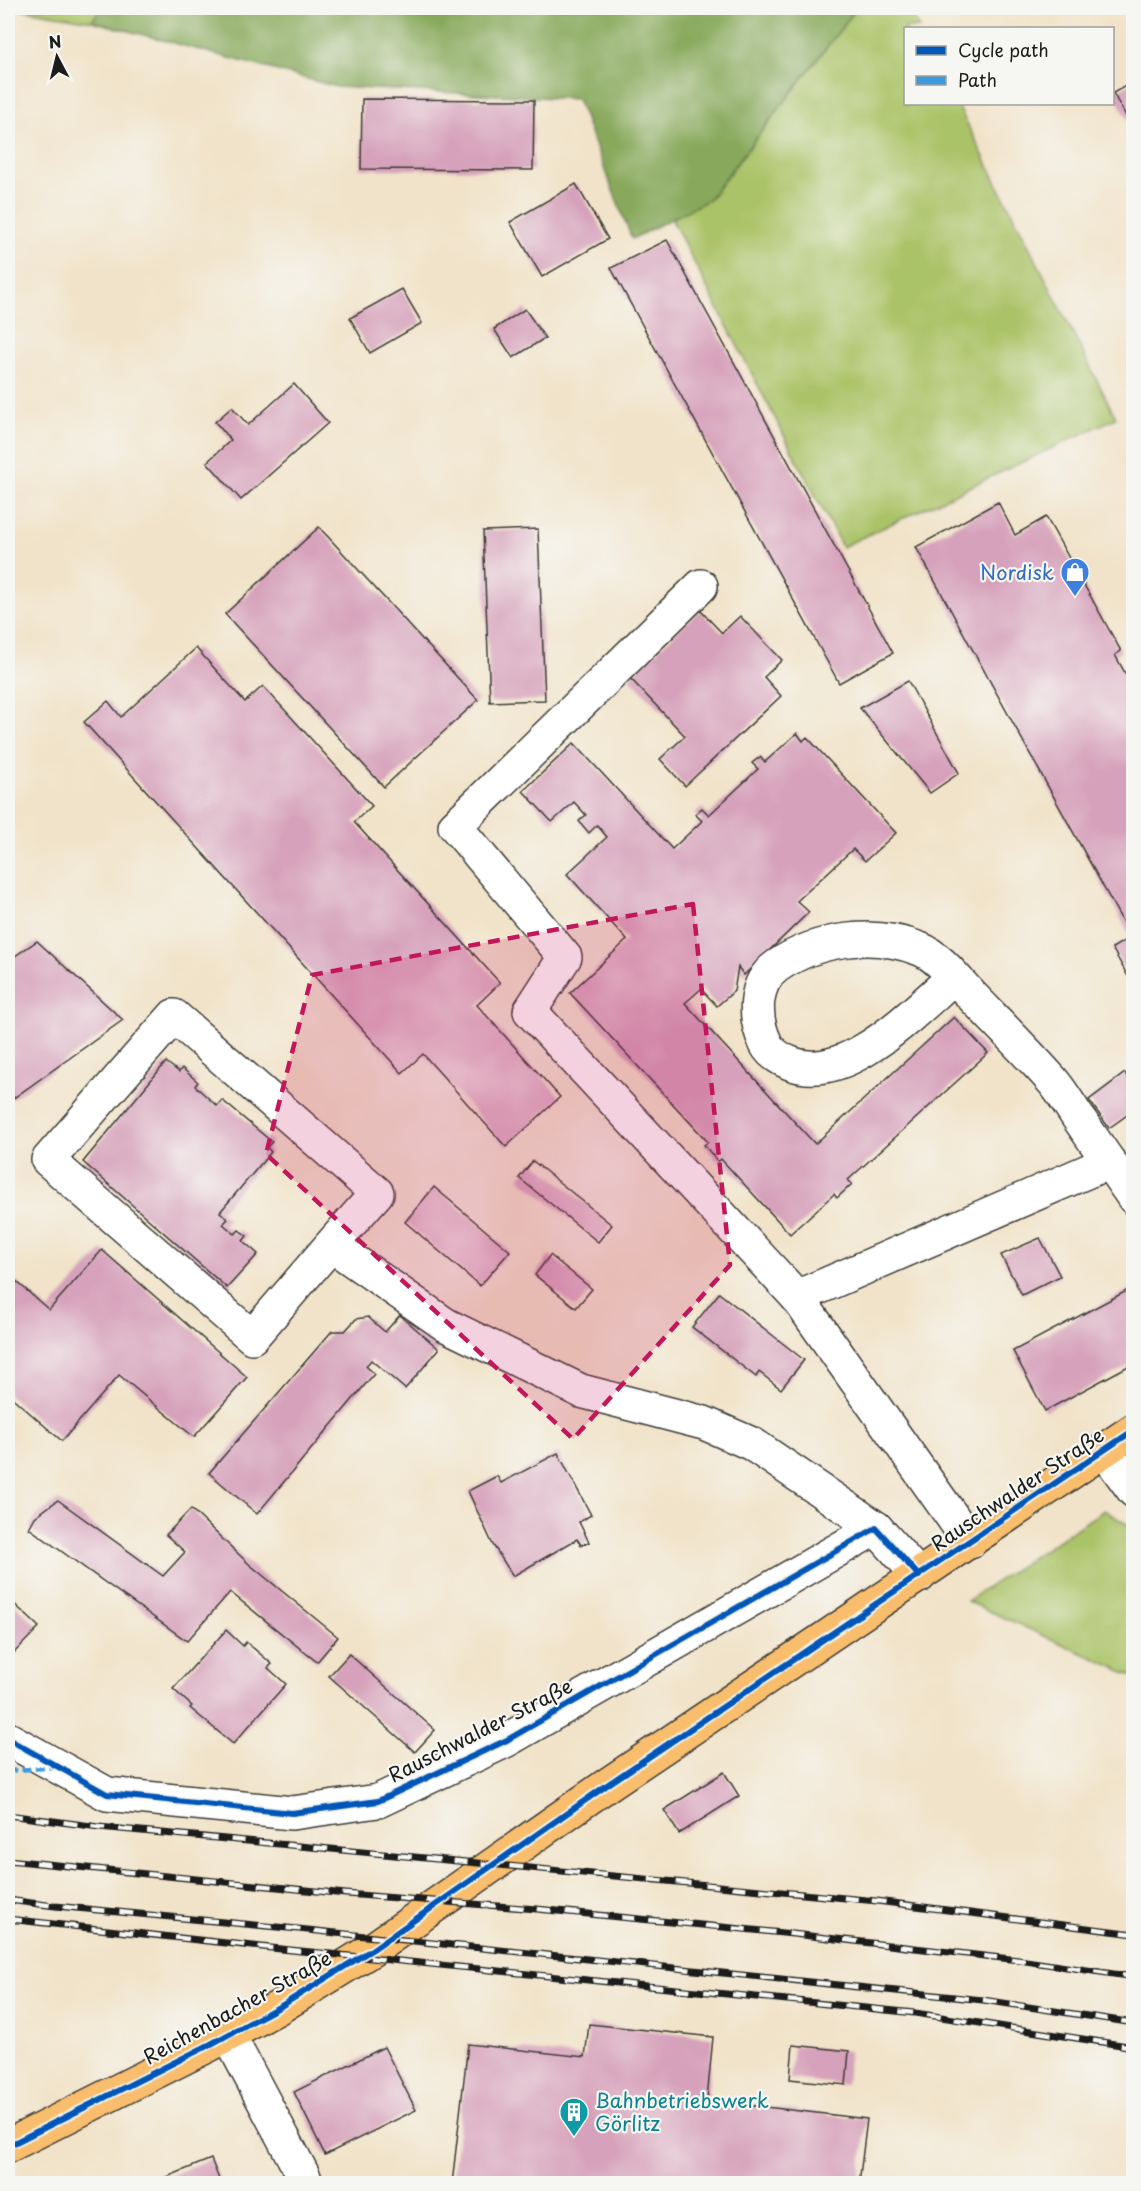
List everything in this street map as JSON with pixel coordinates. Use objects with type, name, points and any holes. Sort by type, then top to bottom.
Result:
[{"type":"main road","name":"Rauschwalder Straße","points":[[472,1881],[610,1784],[1134,1430]]},
{"type":"main road","name":"Reichenbacher Straße","points":[[8,2146],[281,2006],[373,1949],[472,1881]]},
{"type":"street","points":[[701,586],[455,826],[566,957],[530,1011],[797,1298],[970,1542]]},
{"type":"street","points":[[954,977],[882,1038],[851,1059],[834,1064],[816,1067],[798,1066],[778,1058],[767,1047],[759,1028],[757,1000],[764,982],[774,968],[798,953],[852,939],[882,939],[922,949],[954,977],[1052,1081],[1134,1198]]},
{"type":"street","points":[[174,1016],[377,1193],[331,1245],[252,1337],[48,1160],[174,1016]]},
{"type":"street","points":[[797,1298],[1109,1162]]},
{"type":"street","points":[[331,1245],[446,1325],[581,1391],[704,1423],[752,1444],[876,1528]]},
{"type":"street","points":[[1104,1450],[1134,1491]]},
{"type":"street","name":"Rauschwalder Straße","points":[[8,1739],[107,1794],[292,1813],[378,1801],[507,1740],[876,1528],[919,1576]]},
{"type":"street","points":[[228,2034],[306,2184]]},
{"type":"highlighted area","points":[[693,904],[730,1265],[573,1439],[266,1154],[312,975]]},
{"type":"green space","points":[[13,8],[101,8],[92,21]]},
{"type":"green space","points":[[101,8],[857,8],[708,200],[632,239],[577,99],[337,87],[92,21]]},
{"type":"green space","points":[[857,8],[909,8],[918,27],[904,27],[904,105],[958,105],[1116,418],[842,547],[671,218],[709,200]]},
{"type":"green space","points":[[1104,1510],[1133,1528],[1133,1676],[967,1601]]},
{"type":"building","points":[[1134,81],[1134,130],[1114,95],[1114,92]]},
{"type":"building","points":[[362,99],[534,100],[533,170],[361,169]]},
{"type":"building","points":[[576,184],[608,239],[542,277],[510,222]]},
{"type":"building","points":[[667,240],[893,653],[839,683],[611,268]]},
{"type":"building","points":[[402,289],[422,323],[370,353],[350,318]]},
{"type":"building","points":[[525,309],[545,338],[513,358],[494,329]]},
{"type":"building","points":[[294,384],[328,423],[241,500],[207,462],[231,440],[215,422],[232,407],[248,425]]},
{"type":"building","points":[[998,502],[1015,535],[1046,517],[1121,651],[1115,655],[1134,689],[1134,987],[1112,948],[1131,937],[916,547]]},
{"type":"building","points":[[319,527],[478,700],[384,787],[225,614]]},
{"type":"building","points":[[538,529],[545,700],[490,702],[483,531]]},
{"type":"building","points":[[700,610],[722,633],[740,616],[782,660],[764,677],[781,696],[685,786],[660,759],[685,736],[629,677]]},
{"type":"building","points":[[196,648],[245,702],[263,686],[372,806],[354,822],[500,983],[477,1005],[560,1097],[506,1147],[423,1054],[402,1073],[84,722],[108,701],[121,717]]},
{"type":"building","points":[[908,681],[959,773],[930,793],[860,708]]},
{"type":"building","points":[[797,733],[803,741],[807,737],[896,833],[865,861],[853,849],[797,901],[809,912],[744,975],[738,967],[734,991],[717,1006],[701,989],[685,1003],[815,1144],[954,1017],[988,1053],[848,1180],[852,1184],[837,1198],[834,1194],[790,1234],[721,1159],[718,1162],[704,1145],[708,1142],[570,993],[627,940],[567,874],[607,837],[597,825],[589,833],[579,821],[586,815],[574,802],[552,822],[523,791],[574,743],[672,849],[702,821],[695,814],[702,808],[709,815],[758,769],[752,763],[760,757],[765,762]]},
{"type":"building","points":[[37,941],[123,1020],[8,1102],[8,961]]},
{"type":"building","points":[[166,1062],[179,1072],[182,1068],[198,1082],[195,1086],[217,1106],[222,1100],[272,1142],[267,1147],[271,1152],[220,1212],[228,1219],[223,1224],[235,1234],[239,1230],[247,1236],[243,1241],[258,1254],[227,1288],[83,1162]]},
{"type":"building","points":[[1125,1073],[1134,1090],[1134,1110],[1109,1128],[1089,1100]]},
{"type":"building","points":[[533,1161],[612,1225],[598,1242],[519,1178]]},
{"type":"building","points":[[434,1187],[510,1251],[480,1286],[405,1222]]},
{"type":"building","points":[[1040,1238],[1060,1276],[1022,1295],[1001,1255]]},
{"type":"building","points":[[102,1250],[247,1377],[194,1437],[119,1375],[62,1441],[8,1394],[8,1274],[49,1310]]},
{"type":"building","points":[[550,1255],[592,1289],[576,1308],[535,1275]]},
{"type":"building","points":[[1134,1287],[1134,1363],[1045,1411],[1013,1351]]},
{"type":"building","points":[[719,1293],[804,1360],[781,1389],[759,1372],[756,1377],[692,1327]]},
{"type":"building","points":[[400,1315],[439,1349],[405,1389],[371,1360],[366,1366],[374,1374],[257,1514],[209,1473],[332,1331],[345,1331],[356,1319],[368,1317],[385,1332]]},
{"type":"building","points":[[558,1453],[591,1515],[579,1522],[589,1542],[581,1545],[577,1539],[513,1576],[493,1545],[468,1491],[497,1476],[501,1483]]},
{"type":"building","points":[[58,1500],[163,1576],[185,1552],[166,1535],[191,1509],[249,1564],[338,1637],[317,1662],[230,1592],[187,1641],[29,1528],[35,1517]]},
{"type":"building","points":[[8,1598],[39,1627],[8,1659]]},
{"type":"building","points":[[226,1630],[243,1646],[246,1642],[272,1664],[268,1668],[286,1684],[233,1744],[190,1708],[192,1706],[173,1689]]},
{"type":"building","points":[[349,1654],[435,1730],[415,1752],[329,1676]]},
{"type":"building","points":[[724,1772],[739,1796],[679,1834],[664,1810]]},
{"type":"building","name":"Bahnbetriebswerk Görlitz","points":[[589,2024],[713,2037],[707,2100],[867,2119],[859,2184],[452,2184],[468,2044],[585,2057]]},
{"type":"building","points":[[793,2045],[849,2051],[846,2085],[790,2079]]},
{"type":"building","points":[[384,2047],[416,2110],[325,2155],[294,2092]]},
{"type":"building","points":[[211,2159],[221,2184],[152,2184],[152,2183]]},
{"type":"railway","points":[[8,1815],[99,1827],[877,1901],[1134,1934]]},
{"type":"railway","points":[[8,1860],[346,1894],[537,1909],[793,1934],[1019,1960],[1134,1977]]},
{"type":"railway","points":[[8,1900],[983,2000],[1134,2023]]},
{"type":"railway","points":[[8,1919],[915,2013],[1134,2047]]},
{"type":"marked path","points":[[8,1771],[55,1767]]},
{"type":"cycle path","points":[[8,2146],[211,2044],[281,2006],[373,1949],[610,1783],[1134,1430]]},
{"type":"cycle path","points":[[8,1739],[107,1794],[292,1813],[378,1801],[507,1740],[876,1528],[919,1576]]},
{"type":"place","name":"Nordisk","points":[[1075,598]]},
{"type":"place","name":"Bahnbetriebswerk Görlitz","points":[[574,2138]]}]
